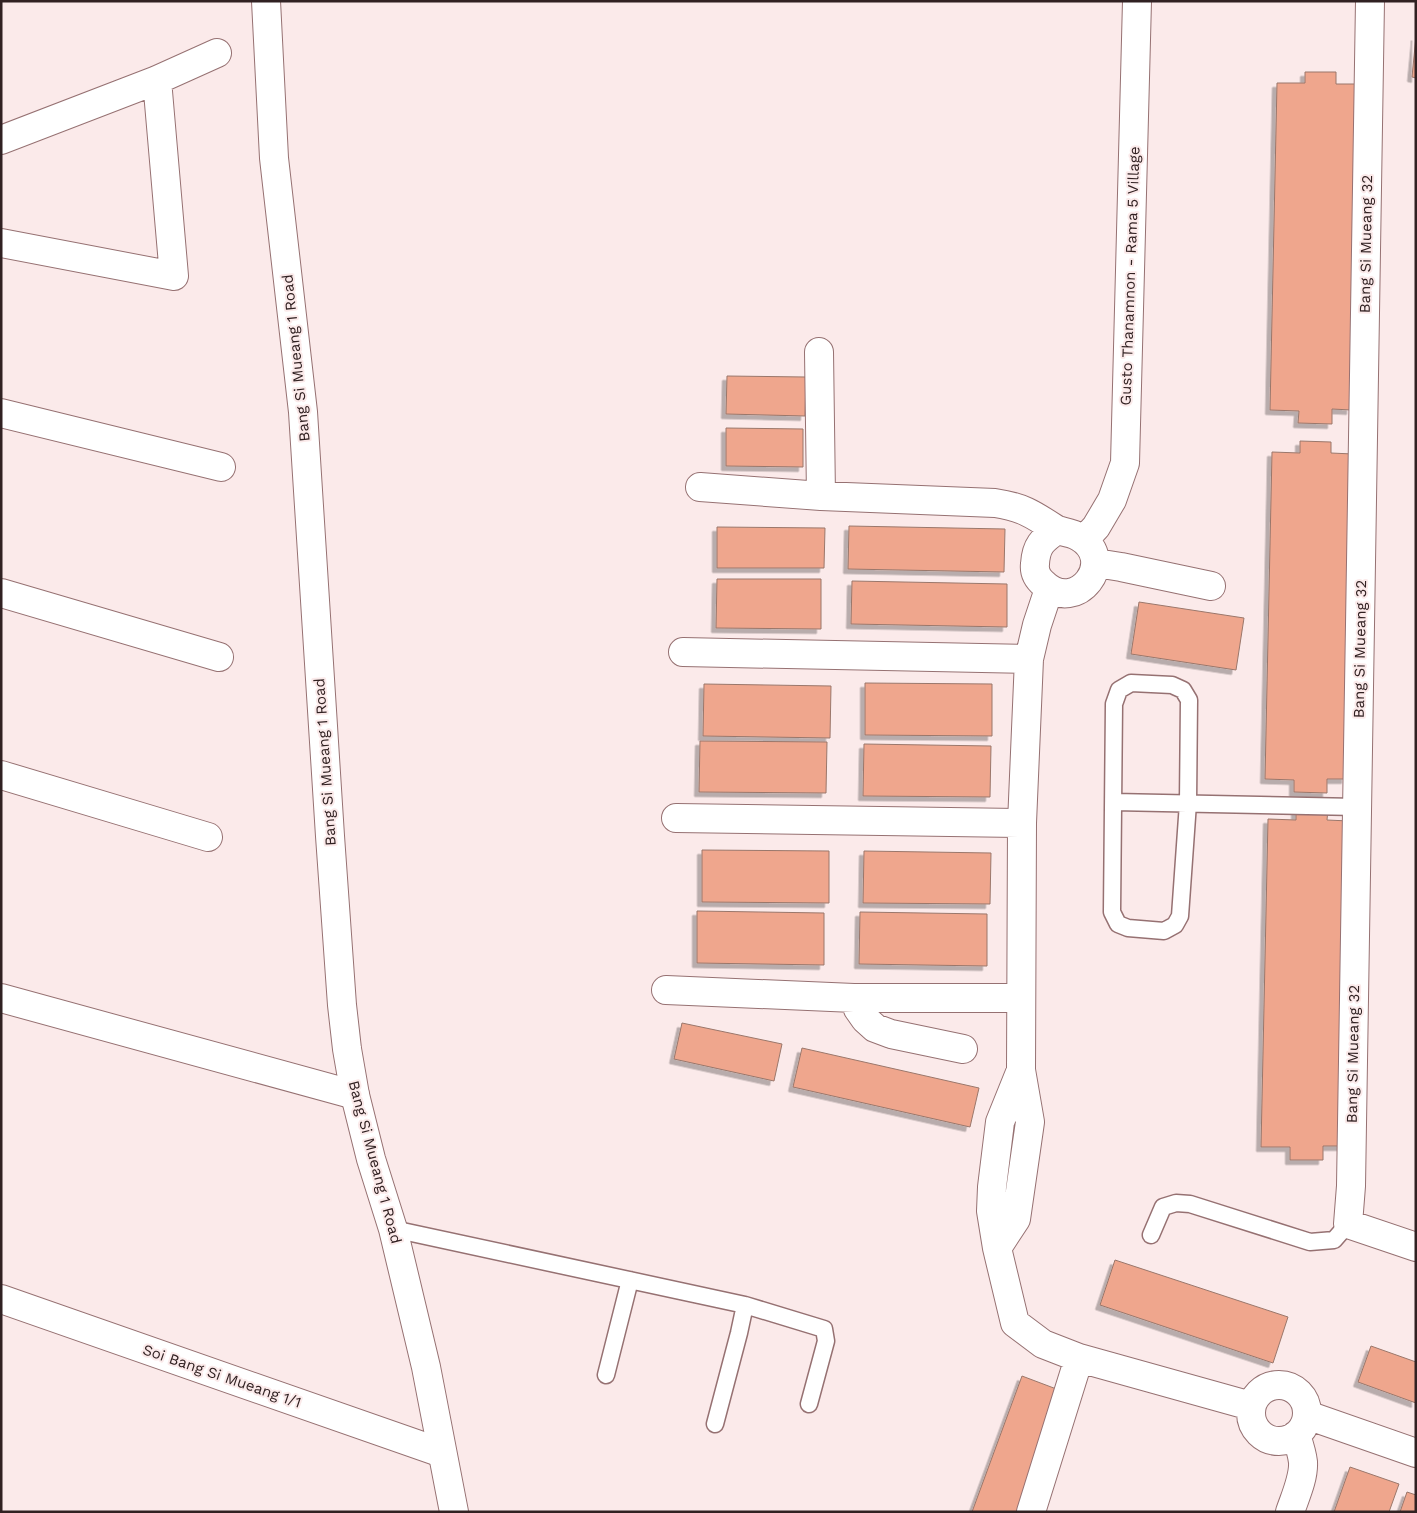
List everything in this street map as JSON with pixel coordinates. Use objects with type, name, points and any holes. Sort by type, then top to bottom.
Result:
[{"type":"street","name":"Bang Si Mueang 1 Road","points":[[266,1],[274,158],[303,412],[342,1006],[354,1095],[371,1159],[394,1228],[426,1367],[454,1512]]},
{"type":"street","name":"Gusto Thanamnon - Rama 5 Village","points":[[1090,552],[1096,527],[1112,500],[1125,463],[1137,1]]},
{"type":"street","name":"Bang Si Mueang 32","points":[[1348,1224],[1351,1186],[1370,1]]},
{"type":"street","points":[[1,140],[157,80],[217,53]]},
{"type":"street","points":[[1,243],[174,276],[157,80]]},
{"type":"street","points":[[819,352],[821,496]]},
{"type":"street","points":[[1,413],[221,467]]},
{"type":"street","points":[[700,487],[821,496],[995,502],[1013,506],[1029,512],[1057,530],[1077,535],[1090,552],[1094,573],[1082,588],[1072,593],[1060,593],[1049,589],[1040,580],[1035,568],[1036,555],[1041,543],[1057,530]]},
{"type":"street","points":[[1090,552],[1121,567],[1211,586]]},
{"type":"street","points":[[1049,589],[1037,624],[1029,659],[1022,823],[1021,1070],[1000,1122],[992,1187],[991,1211],[997,1248],[1015,1323],[1043,1344],[1078,1358],[1251,1406]]},
{"type":"street","points":[[1,593],[219,657]]},
{"type":"street","points":[[684,652],[1029,659]]},
{"type":"street","points":[[1,775],[208,837]]},
{"type":"street","points":[[676,818],[1022,823]]},
{"type":"street","points":[[666,990],[854,998],[1021,998]]},
{"type":"street","points":[[1,998],[354,1095]]},
{"type":"street","points":[[854,998],[858,1009],[875,1028],[891,1034],[963,1049]]},
{"type":"street","points":[[1348,1224],[1416,1247]]},
{"type":"street","name":"Soi Bang Si Mueang 1/1","points":[[1,1299],[442,1453]]},
{"type":"street","points":[[1030,1512],[1078,1358]]},
{"type":"street","points":[[1290,1512],[1300,1482],[1303,1465],[1301,1425],[1306,1406],[1300,1395],[1291,1388],[1278,1385],[1266,1388],[1257,1395],[1251,1406],[1251,1419],[1256,1430],[1263,1437],[1273,1441],[1283,1441],[1301,1425]]},
{"type":"street","points":[[1301,1425],[1416,1453]]},
{"type":"lane","points":[[1131,683],[1172,685],[1183,690],[1189,700],[1188,803],[1180,916],[1175,925],[1164,931],[1128,928],[1118,924],[1112,912],[1114,704],[1119,690],[1131,683]]},
{"type":"lane","points":[[1114,802],[1357,807]]},
{"type":"lane","points":[[1150,1235],[1163,1207],[1176,1203],[1190,1204],[1310,1242],[1334,1240],[1348,1224]]},
{"type":"lane","points":[[394,1228],[745,1305],[824,1329],[826,1341],[810,1404]]},
{"type":"lane","points":[[606,1376],[630,1280]]},
{"type":"lane","points":[[715,1424],[745,1305]]},
{"type":"building","points":[[1416,36],[1416,78],[1412,77]]},
{"type":"building","points":[[1305,72],[1336,72],[1336,84],[1358,84],[1351,410],[1332,409],[1332,424],[1298,423],[1299,411],[1270,410],[1277,83],[1305,83]]},
{"type":"building","points":[[727,376],[806,377],[805,416],[726,414]]},
{"type":"building","points":[[726,428],[803,429],[803,467],[726,466]]},
{"type":"building","points":[[1300,441],[1331,442],[1331,453],[1353,454],[1346,779],[1327,779],[1327,793],[1294,792],[1294,780],[1265,779],[1272,452],[1300,453]]},
{"type":"building","points":[[849,526],[1005,529],[1004,572],[848,569]]},
{"type":"building","points":[[717,527],[825,528],[824,568],[717,568]]},
{"type":"building","points":[[717,579],[821,579],[821,629],[716,628]]},
{"type":"building","points":[[852,581],[1007,584],[1007,627],[851,624]]},
{"type":"building","points":[[1139,602],[1244,618],[1236,670],[1131,654]]},
{"type":"building","points":[[865,683],[992,684],[992,736],[865,735]]},
{"type":"building","points":[[704,684],[831,686],[830,738],[703,736]]},
{"type":"building","points":[[700,741],[827,742],[826,793],[699,792]]},
{"type":"building","points":[[864,744],[991,746],[990,797],[863,796]]},
{"type":"building","points":[[1296,808],[1328,809],[1327,820],[1349,821],[1342,1146],[1323,1146],[1323,1160],[1290,1160],[1290,1147],[1261,1147],[1268,819],[1296,820]]},
{"type":"building","points":[[702,850],[829,851],[829,903],[702,902]]},
{"type":"building","points":[[864,851],[991,853],[990,904],[863,903]]},
{"type":"building","points":[[697,911],[824,913],[824,965],[697,963]]},
{"type":"building","points":[[860,912],[987,914],[987,966],[859,964]]},
{"type":"building","points":[[682,1023],[782,1044],[774,1081],[674,1059]]},
{"type":"building","points":[[802,1048],[979,1088],[970,1127],[793,1087]]},
{"type":"building","points":[[1115,1260],[1288,1317],[1273,1363],[1100,1305]]},
{"type":"building","points":[[1371,1346],[1416,1362],[1416,1403],[1358,1382]]},
{"type":"building","points":[[1022,1376],[1067,1393],[1024,1512],[972,1512]]},
{"type":"building","points":[[1350,1467],[1399,1484],[1389,1512],[1334,1512]]},
{"type":"building","points":[[1407,1492],[1416,1495],[1416,1512],[1400,1512]]}]
